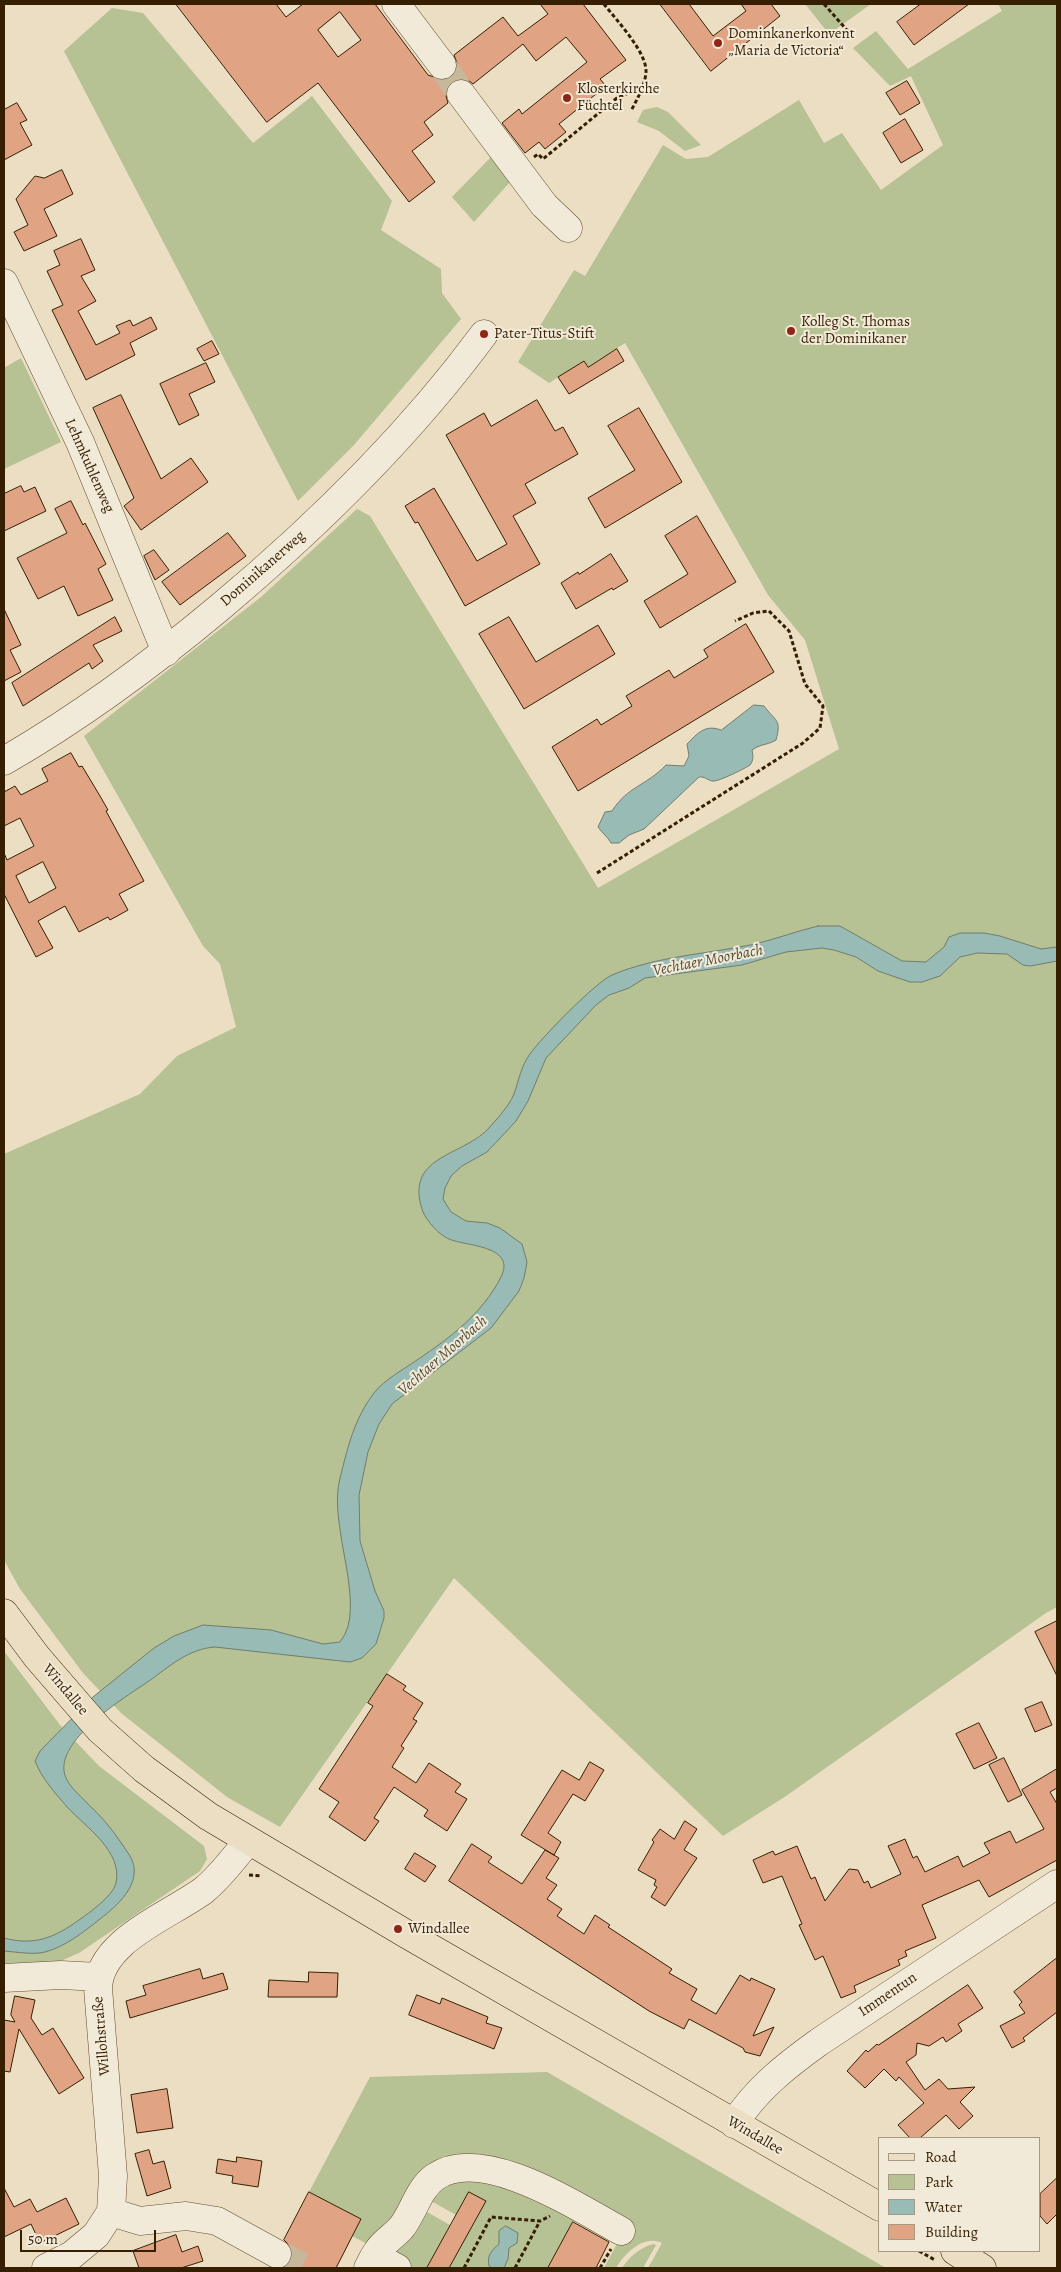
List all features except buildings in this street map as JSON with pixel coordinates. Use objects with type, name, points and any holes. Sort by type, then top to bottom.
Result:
[{"type":"main road","name":"Windallee","points":[[4,1612],[37,1657],[100,1730],[144,1768],[208,1816],[734,2124],[878,2206]]},
{"type":"main road","points":[[957,2252],[982,2268]]},
{"type":"street","points":[[396,4],[442,65]]},
{"type":"street","points":[[461,94],[544,204],[568,228]]},
{"type":"street","name":"Lehmkuhlenweg","points":[[4,283],[80,442],[166,652]]},
{"type":"street","name":"Dominikanerweg","points":[[4,760],[98,701],[166,652],[268,567],[357,484],[430,404],[484,334]]},
{"type":"street","name":"Willohstraße","points":[[46,2268],[72,2256],[96,2235],[111,2212],[113,2176],[98,1977],[105,1961],[118,1946],[204,1889],[223,1873],[248,1841]]},
{"type":"street","name":"Immentun","points":[[734,2124],[746,2104],[791,2063],[819,2042],[1057,1884]]},
{"type":"street","points":[[4,1978],[61,1975],[98,1977]]},
{"type":"street","points":[[380,2264],[424,2187],[434,2177],[446,2171],[474,2168],[494,2170],[543,2189],[620,2231]]},
{"type":"street","points":[[111,2212],[140,2221],[186,2216],[217,2220],[277,2254]]},
{"type":"path","points":[[604,4],[643,55],[646,70],[643,87],[631,111]]},
{"type":"path","points":[[824,4],[853,37]]},
{"type":"path","points":[[518,170],[538,154],[542,159],[617,98],[643,87]]},
{"type":"path","points":[[597,873],[803,743],[820,728],[824,706],[806,684],[789,630],[770,611],[753,613],[735,621]]},
{"type":"path","points":[[223,1873],[232,1888],[248,1876],[264,1876]]},
{"type":"path","points":[[464,2268],[491,2217],[540,2221],[514,2268]]},
{"type":"green space","points":[[805,4],[871,4],[829,34]]},
{"type":"green space","points":[[998,4],[1057,4],[1057,1607],[786,1796],[723,1836],[454,1578],[280,1827],[227,1797],[121,1713],[83,1673],[20,1589],[4,1560],[4,1154],[140,1094],[177,1056],[236,1027],[220,964],[203,946],[84,736],[261,597],[357,509],[370,516],[598,888],[839,749],[805,640],[768,595],[625,343],[588,367],[584,361],[549,383],[518,362],[574,270],[585,276],[663,145],[686,159],[708,157],[799,100],[824,143],[842,133],[881,190],[943,145],[911,76],[890,86],[853,48],[876,31],[908,69],[1002,11]]},
{"type":"green space","points":[[112,8],[143,13],[253,143],[312,96],[392,201],[381,230],[441,269],[442,293],[461,319],[354,445],[298,501],[64,51]]},
{"type":"green space","points":[[657,107],[668,112],[701,145],[685,151],[659,131],[637,122],[643,110]]},
{"type":"green space","points":[[491,157],[510,182],[474,222],[452,197]]},
{"type":"green space","points":[[21,358],[61,442],[4,469],[4,368]]},
{"type":"green space","points":[[4,1651],[60,1725],[99,1766],[204,1846],[207,1859],[200,1871],[79,1953],[56,1963],[4,1966]]},
{"type":"green space","points":[[547,2072],[886,2268],[648,2268],[662,2243],[648,2241],[636,2246],[624,2256],[616,2268],[604,2268],[627,2225],[452,2164],[373,2247],[352,2236],[361,2219],[309,2192],[370,2077]]},
{"type":"green space","points":[[471,2174],[576,2216],[548,2268],[449,2268],[485,2201],[469,2192],[456,2215],[424,2197]]},
{"type":"green space","points":[[420,2208],[450,2225],[429,2268],[410,2268],[383,2253]]},
{"type":"green space","points":[[656,2245],[643,2268],[622,2268],[636,2253],[644,2247]]},
{"type":"water","points":[[754,705],[764,706],[778,724],[776,740],[752,750],[753,758],[750,765],[738,772],[716,781],[699,777],[644,829],[629,835],[619,843],[611,843],[598,827],[605,812],[612,811],[624,796],[651,778],[666,765],[684,766],[689,756],[687,744],[698,733],[710,728],[721,730]]},
{"type":"water","name":"Vechtaer Moorbach","points":[[818,926],[840,926],[902,961],[926,962],[944,947],[949,937],[960,933],[984,933],[1041,949],[1057,947],[1057,961],[1030,966],[1023,965],[1007,954],[977,953],[960,957],[940,976],[922,982],[910,982],[878,971],[856,957],[822,948],[786,952],[742,965],[645,978],[629,988],[609,995],[596,1005],[546,1058],[528,1101],[516,1121],[487,1152],[462,1166],[451,1176],[445,1188],[443,1199],[451,1212],[466,1221],[487,1223],[500,1228],[522,1244],[527,1262],[519,1291],[491,1328],[392,1404],[379,1424],[368,1452],[359,1495],[360,1541],[375,1591],[384,1611],[384,1618],[376,1644],[362,1658],[350,1662],[215,1647],[205,1648],[172,1664],[110,1708],[83,1732],[72,1745],[65,1758],[64,1771],[70,1785],[106,1823],[130,1856],[134,1869],[134,1878],[131,1886],[107,1914],[67,1943],[40,1953],[4,1951],[4,1938],[34,1941],[61,1932],[100,1904],[116,1883],[117,1872],[109,1851],[54,1792],[41,1774],[35,1761],[40,1751],[93,1697],[154,1648],[174,1636],[203,1625],[271,1630],[323,1644],[340,1642],[348,1627],[350,1608],[337,1497],[349,1444],[361,1413],[383,1383],[442,1343],[465,1324],[485,1302],[501,1277],[504,1266],[502,1259],[496,1253],[449,1239],[437,1231],[430,1223],[423,1212],[419,1194],[421,1179],[428,1169],[438,1160],[477,1138],[488,1129],[512,1099],[522,1068],[530,1054],[569,1011],[594,988],[612,975],[647,964],[683,956],[755,944]]},
{"type":"water","points":[[506,2226],[518,2233],[517,2243],[509,2248],[508,2259],[504,2268],[492,2268],[489,2266],[489,2256],[499,2244],[499,2231]]},
{"type":"tunnel","points":[[442,65],[461,94]]},
{"type":"tunnel","points":[[277,2254],[305,2268]]},
{"type":"place","name":"Dominkanerkonvent „Maria de Victoria“","points":[[718,43]]},
{"type":"place","name":"Klosterkirche Füchtel","points":[[567,98]]},
{"type":"place","name":"Kolleg St. Thomas der Dominikaner","points":[[791,331]]},
{"type":"place","name":"Pater-Titus-Stift","points":[[484,334]]},
{"type":"place","name":"Windallee","points":[[398,1929]]}]
